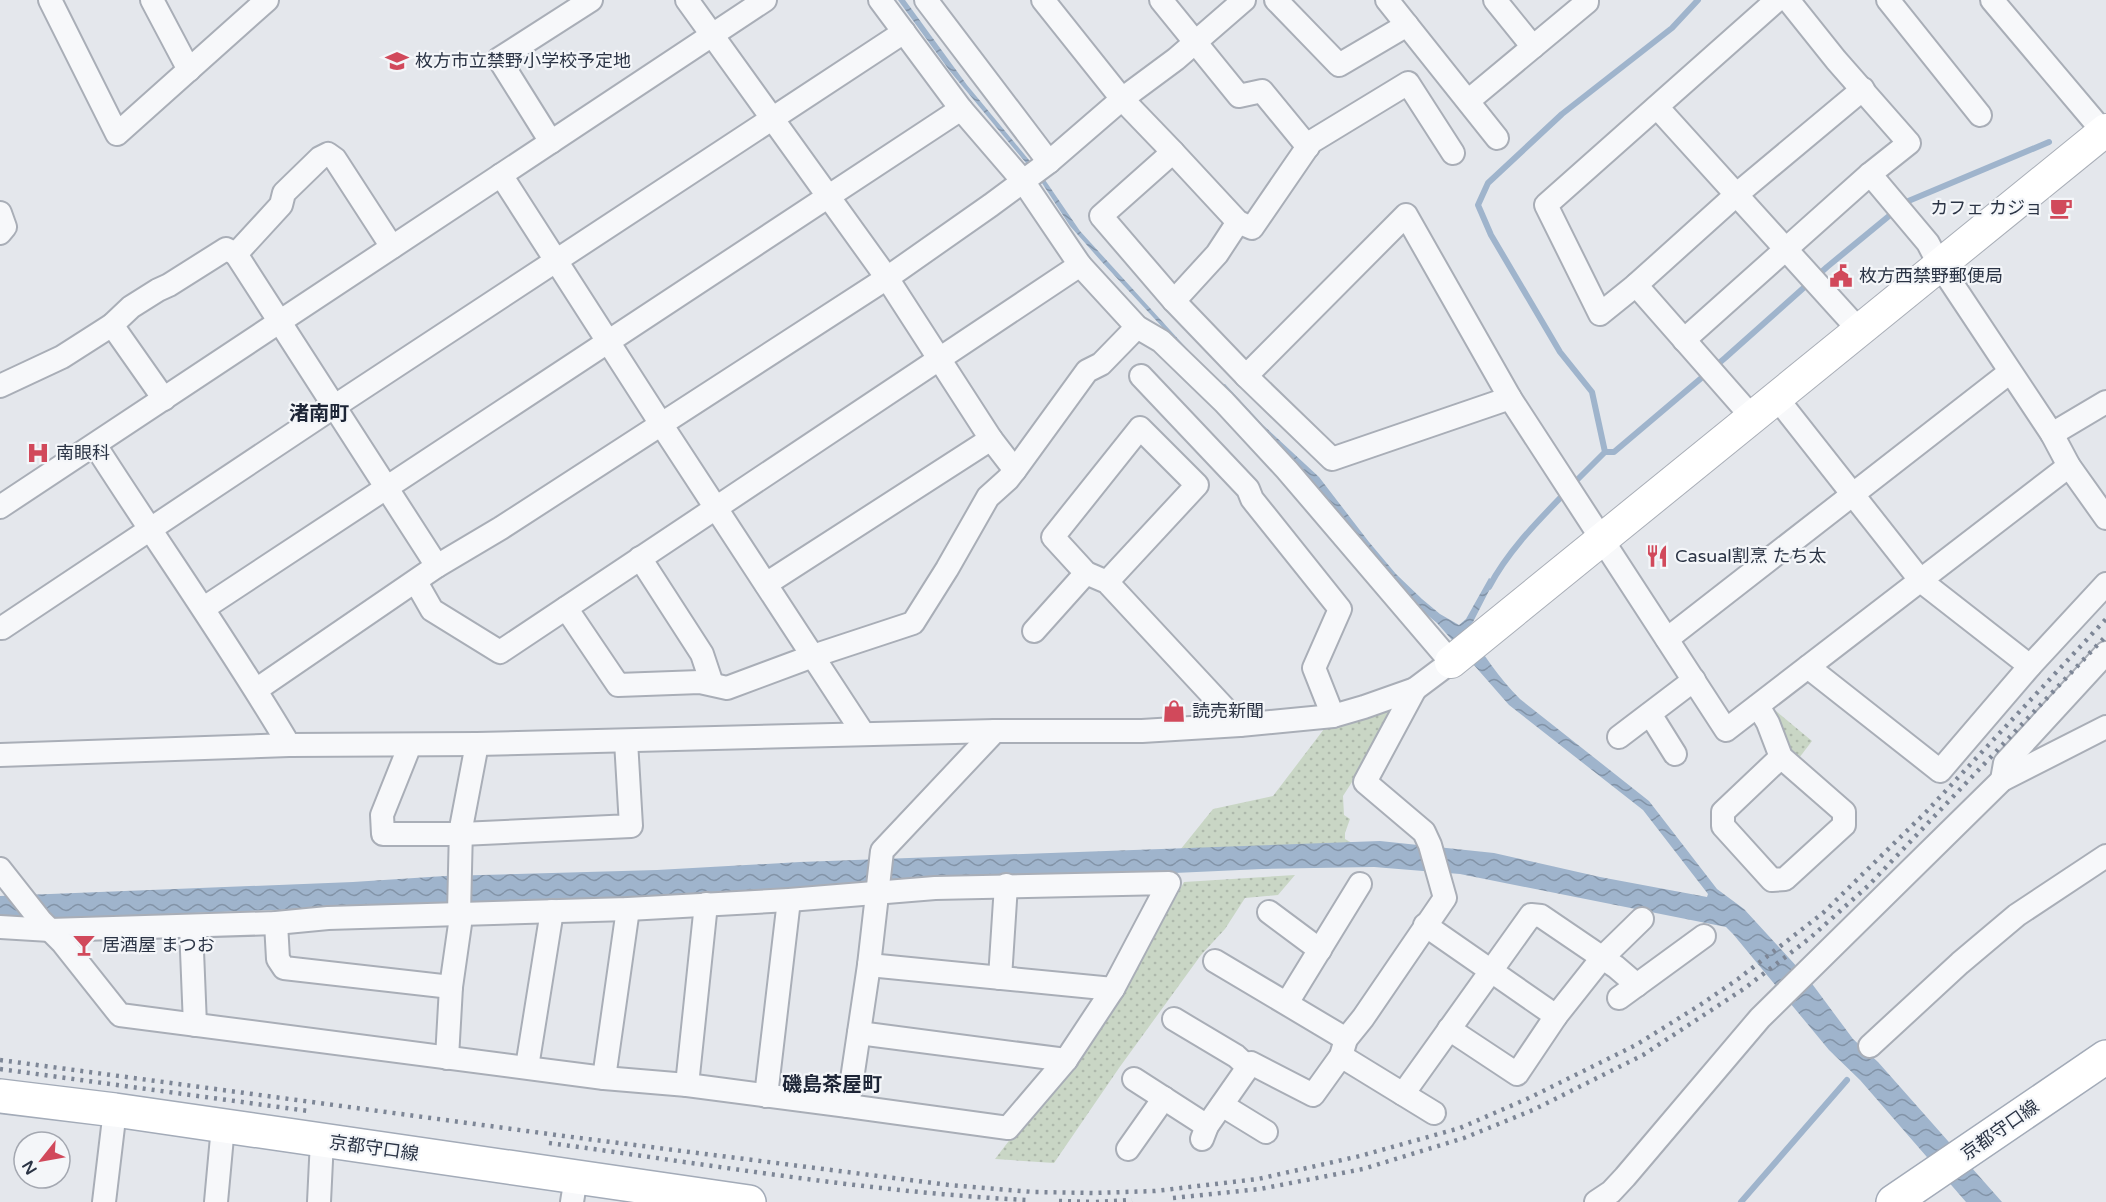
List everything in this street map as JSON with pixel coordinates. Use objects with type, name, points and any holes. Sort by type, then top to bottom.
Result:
[{"type":"main road","name":"京都守口線","points":[[1893,1202],[2106,1057]]},
{"type":"main road","name":"京都守口線","points":[[0,1096],[322,1140],[574,1190],[749,1202]]},
{"type":"street","points":[[50,0],[117,135],[267,0]]},
{"type":"street","points":[[152,0],[189,70]]},
{"type":"street","points":[[551,142],[499,59],[591,0]]},
{"type":"street","points":[[687,0],[887,278],[990,439],[1015,470]]},
{"type":"street","points":[[0,507],[765,0]]},
{"type":"street","points":[[880,0],[961,109],[1023,181],[1080,265],[1137,327],[1161,341],[1224,402],[1287,470],[1451,662]]},
{"type":"street","points":[[926,0],[1049,162]]},
{"type":"street","points":[[1043,0],[1122,99],[1238,222],[1252,228],[1311,142],[1408,83],[1454,153]]},
{"type":"street","points":[[1161,0],[1239,96],[1262,91],[1308,147]]},
{"type":"street","points":[[256,690],[437,566],[501,528],[887,278],[1049,162],[1122,99],[1194,43],[1244,0]]},
{"type":"street","points":[[1276,0],[1339,65],[1407,25]]},
{"type":"street","points":[[1387,0],[1497,138]]},
{"type":"street","points":[[1495,0],[1533,47]]},
{"type":"street","points":[[1468,101],[1587,0]]},
{"type":"street","points":[[1778,0],[1546,205],[1600,314],[1636,285],[1736,195],[1863,89]]},
{"type":"street","points":[[1684,340],[1870,174],[1909,143],[1836,60],[1788,0]]},
{"type":"street","points":[[1888,0],[1980,115]]},
{"type":"street","points":[[0,755],[289,745],[626,741],[863,733],[1142,731],[1333,716],[1415,689],[2105,132],[1992,0]]},
{"type":"street","points":[[0,628],[904,32]]},
{"type":"street","points":[[1657,106],[1859,330]]},
{"type":"street","points":[[204,609],[961,109]]},
{"type":"street","points":[[1173,152],[1101,216],[1174,301],[1246,376],[1332,459],[1510,398]]},
{"type":"street","points":[[236,254],[281,205],[284,193],[320,158],[328,154],[335,159],[393,247]]},
{"type":"street","points":[[1870,174],[1928,243],[2052,434],[2069,466],[2106,518]]},
{"type":"street","points":[[501,175],[863,733]]},
{"type":"street","points":[[0,213],[5,227],[0,233]]},
{"type":"street","points":[[1246,376],[1406,215],[1510,398],[1726,730],[2069,466]]},
{"type":"street","points":[[1174,301],[1217,254],[1238,222]]},
{"type":"street","points":[[0,386],[62,357],[112,325],[131,307],[226,249],[236,254],[437,566]]},
{"type":"street","points":[[416,582],[432,610],[500,652],[1080,265]]},
{"type":"street","points":[[1636,285],[1752,417]]},
{"type":"street","points":[[112,325],[164,399]]},
{"type":"street","points":[[566,609],[618,685],[700,682],[727,688],[813,656],[913,623],[988,497],[1008,479],[1087,371],[1101,364],[1137,327]]},
{"type":"street","points":[[1667,639],[2010,372]]},
{"type":"street","points":[[1141,376],[1248,489],[1252,499],[1340,609],[1314,668],[1333,716]]},
{"type":"street","points":[[1776,398],[1921,581],[2030,666]]},
{"type":"street","points":[[2052,434],[2106,402]]},
{"type":"street","points":[[1107,582],[1197,485],[1140,428],[1053,537],[1086,573],[1107,582],[1240,725]]},
{"type":"street","points":[[766,584],[990,439]]},
{"type":"street","points":[[94,445],[204,609],[289,745]]},
{"type":"street","points":[[639,558],[702,654],[712,684]]},
{"type":"street","points":[[1034,631],[1086,573]]},
{"type":"street","points":[[1808,668],[1940,771],[2030,666],[2106,584]]},
{"type":"street","points":[[2002,780],[2005,763],[2106,653]]},
{"type":"street","points":[[1619,737],[1694,680]]},
{"type":"street","points":[[1134,1079],[1164,1098],[1205,1132],[1251,1063],[1313,1095],[1444,898],[1430,845],[1424,832],[1365,782],[1415,689]]},
{"type":"street","points":[[1758,706],[1768,723],[1781,757],[1844,812],[1844,825],[1785,879],[1773,880],[1723,826],[1723,812],[1781,757]]},
{"type":"street","points":[[1650,714],[1675,754]]},
{"type":"street","points":[[1596,1202],[1611,1192],[1760,1018],[2002,780],[2106,727]]},
{"type":"street","points":[[848,1106],[860,1033],[882,851],[995,731]]},
{"type":"street","points":[[410,745],[382,815],[383,834],[461,834],[585,818],[630,826],[626,741]]},
{"type":"street","points":[[447,1058],[451,987],[460,924],[461,834],[477,744]]},
{"type":"street","points":[[1870,1046],[1960,963],[2017,915],[2106,856]]},
{"type":"street","points":[[0,869],[46,926],[62,942],[120,1015],[604,1078],[687,1085],[1008,1128],[1066,1060],[1113,989],[1169,883],[936,888],[877,894],[628,909],[459,910],[276,923],[191,926],[46,926],[0,927]]},
{"type":"street","points":[[1287,1004],[1360,884]]},
{"type":"street","points":[[1000,978],[1006,885]]},
{"type":"street","points":[[766,1096],[789,900]]},
{"type":"street","points":[[687,1085],[706,904]]},
{"type":"street","points":[[604,1078],[628,909]]},
{"type":"street","points":[[527,1067],[552,910]]},
{"type":"street","points":[[1269,912],[1320,950]]},
{"type":"street","points":[[1403,1094],[1531,915],[1541,916],[1602,957],[1628,991],[1704,936]]},
{"type":"street","points":[[1449,1029],[1517,1074],[1556,1016],[1602,957],[1642,919]]},
{"type":"street","points":[[276,923],[278,959],[284,968],[451,987]]},
{"type":"street","points":[[1425,925],[1556,1016]]},
{"type":"street","points":[[191,926],[195,1026]]},
{"type":"street","points":[[1215,961],[1287,1004],[1403,1094],[1434,1113]]},
{"type":"street","points":[[869,965],[1113,989]]},
{"type":"street","points":[[1174,1019],[1236,1056],[1248,1066]]},
{"type":"street","points":[[860,1033],[1066,1060]]},
{"type":"street","points":[[1128,1149],[1164,1098]]},
{"type":"street","points":[[1222,1105],[1266,1132]]},
{"type":"street","points":[[104,1202],[114,1110]]},
{"type":"street","points":[[216,1202],[224,1126]]},
{"type":"street","points":[[319,1202],[322,1140]]},
{"type":"green space","points":[[1390,706],[1397,712],[1343,796],[1344,815],[1350,819],[1345,839],[1352,843],[1180,850],[1213,809],[1273,796],[1324,729]]},
{"type":"green space","points":[[1776,711],[1812,741],[1796,762],[1774,719]]},
{"type":"green space","points":[[1295,875],[1278,895],[1245,898],[1225,929],[1201,955],[1119,1068],[1054,1163],[995,1159],[1125,990],[1184,882]]},
{"type":"water","points":[[898,0],[905,0],[967,85],[1043,177],[1080,231],[1220,385],[1225,384],[1263,425],[1319,477],[1396,574],[1440,614],[1459,625],[1466,619],[1489,578],[1494,581],[1467,629],[1505,683],[1520,699],[1649,801],[1717,889],[1744,909],[1810,981],[1853,1039],[1878,1062],[2002,1202],[1966,1202],[1860,1080],[1829,1050],[1726,927],[1460,874],[1374,867],[1262,869],[711,894],[0,920],[0,896],[353,882],[445,876],[657,870],[800,862],[1380,841],[1494,853],[1600,877],[1707,897],[1708,894],[1643,810],[1509,705],[1437,623],[1415,605],[1310,478],[1266,439],[1101,261],[1070,226],[1040,180],[949,70]]},
{"type":"waterway","points":[[1572,485],[1605,452],[1592,392],[1560,352],[1491,235],[1478,205],[1488,183],[1562,114],[1672,28],[1698,0]]},
{"type":"waterway","points":[[1605,452],[1614,452],[1725,358],[1827,267],[1906,202],[2049,142]]},
{"type":"waterway","points":[[1489,587],[1514,549],[1565,493]]},
{"type":"waterway","points":[[1741,1202],[1847,1080]]},
{"type":"railway","points":[[0,1060],[949,1185],[1034,1192],[1094,1193],[1155,1191],[1258,1179],[1360,1156],[1460,1128],[1529,1098],[1636,1045],[1700,1005],[1738,979],[1823,913],[1926,812],[2106,619]]},
{"type":"railway","points":[[1173,1198],[1260,1189],[1363,1169],[1464,1138],[1533,1110],[1643,1055],[1745,988],[1810,938],[1869,885],[2106,636]]},
{"type":"railway","points":[[0,1069],[308,1111]]},
{"type":"railway","points":[[549,1143],[847,1184],[1026,1200]]},
{"type":"railway","points":[[1096,1202],[1132,1200]]},
{"type":"railway","points":[[1059,1201],[1095,1202]]},
{"type":"place","name":"枚方市立禁野小学校予定地","points":[[397,61]]},
{"type":"place","name":"カフェ カジョ","points":[[2061,208]]},
{"type":"place","name":"枚方西禁野郵便局","points":[[1841,276]]},
{"type":"place","name":"南眼科","points":[[38,453]]},
{"type":"place","name":"Casual割烹 たち太","points":[[1657,556]]},
{"type":"place","name":"読売新聞","points":[[1174,711]]},
{"type":"place","name":"居酒屋 まつお","points":[[84,945]]},
{"type":"district","name":"渚南町","points":[[319,413]]},
{"type":"district","name":"磯島茶屋町","points":[[832,1084]]}]
